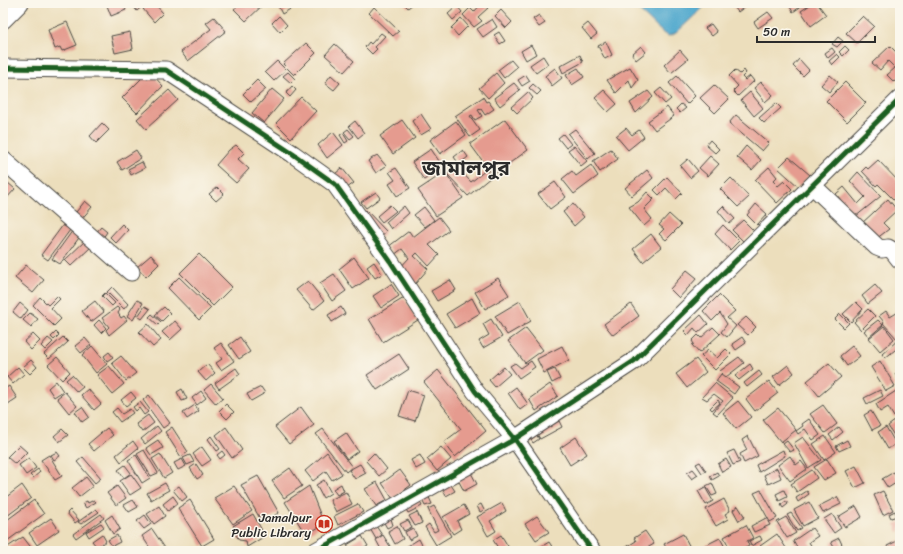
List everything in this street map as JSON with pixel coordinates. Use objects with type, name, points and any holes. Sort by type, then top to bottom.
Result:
[{"type":"street","points":[[3,20],[20,3]]},
{"type":"street","points":[[3,68],[166,70],[293,154],[335,184],[390,261],[475,391],[515,439],[592,551]]},
{"type":"street","points":[[316,551],[515,439],[634,361],[900,100]]},
{"type":"street","points":[[3,160],[131,272]]},
{"type":"street","points":[[813,186],[878,247],[882,249],[888,248],[894,251],[900,260]]},
{"type":"water","points":[[631,3],[708,3],[676,33],[669,36],[664,34]]},
{"type":"building","points":[[106,3],[123,3],[126,10],[111,16]]},
{"type":"building","points":[[134,3],[146,3],[137,11],[132,5]]},
{"type":"building","points":[[150,3],[154,3],[163,13],[154,22],[143,9]]},
{"type":"building","points":[[241,3],[265,3],[246,21],[234,9]]},
{"type":"building","points":[[284,3],[290,3],[292,8],[282,14],[278,6]]},
{"type":"building","points":[[403,3],[414,3],[408,8]]},
{"type":"building","points":[[482,3],[488,8],[478,17],[482,21],[474,27],[463,15],[470,8],[474,12]]},
{"type":"building","points":[[731,3],[750,3],[738,12]]},
{"type":"building","points":[[796,3],[806,3],[793,12],[790,7]]},
{"type":"building","points":[[813,3],[817,3],[826,15],[811,26],[801,11]]},
{"type":"building","points":[[457,6],[462,12],[453,20],[448,14]]},
{"type":"building","points":[[374,7],[399,31],[393,36],[369,13]]},
{"type":"building","points":[[501,10],[512,22],[506,28],[495,16]]},
{"type":"building","points":[[768,12],[773,18],[758,28],[754,22]]},
{"type":"building","points":[[539,15],[545,23],[539,27],[533,19]]},
{"type":"building","points":[[279,16],[287,25],[280,32],[272,23]]},
{"type":"building","points":[[863,16],[874,26],[857,43],[846,33]]},
{"type":"building","points":[[214,17],[226,31],[188,61],[181,52],[211,29],[206,23]]},
{"type":"building","points":[[461,18],[468,26],[458,36],[451,28]]},
{"type":"building","points":[[492,19],[497,27],[483,37],[477,29]]},
{"type":"building","points":[[67,22],[77,45],[62,51],[60,47],[55,49],[48,30]]},
{"type":"building","points":[[588,23],[597,34],[591,39],[582,28]]},
{"type":"building","points":[[711,24],[717,32],[712,36],[705,28]]},
{"type":"building","points":[[130,32],[133,49],[115,53],[111,36]]},
{"type":"building","points":[[499,32],[505,41],[500,44],[494,35]]},
{"type":"building","points":[[381,33],[385,36],[375,47],[377,49],[372,54],[365,47],[369,42],[371,44]]},
{"type":"building","points":[[838,37],[843,41],[837,47],[832,44]]},
{"type":"building","points":[[606,42],[612,55],[605,59],[598,46]]},
{"type":"building","points":[[306,43],[316,53],[294,75],[283,64]]},
{"type":"building","points":[[335,44],[354,61],[344,72],[325,55]]},
{"type":"building","points":[[531,45],[536,54],[526,60],[521,51]]},
{"type":"building","points":[[641,46],[646,52],[636,60],[632,54]]},
{"type":"building","points":[[845,46],[849,50],[843,56],[839,52]]},
{"type":"building","points":[[890,46],[900,56],[900,76],[894,82],[887,75],[895,68],[888,61],[880,70],[872,63]]},
{"type":"building","points":[[832,48],[835,52],[828,58],[825,53]]},
{"type":"building","points":[[680,50],[688,59],[671,73],[664,65]]},
{"type":"building","points":[[837,54],[840,57],[832,65],[829,61]]},
{"type":"building","points":[[580,55],[583,62],[563,73],[560,66]]},
{"type":"building","points":[[543,56],[548,64],[536,73],[530,65]]},
{"type":"building","points":[[799,59],[809,70],[803,76],[793,66]]},
{"type":"building","points":[[511,60],[517,67],[504,78],[498,70]]},
{"type":"building","points":[[277,61],[286,70],[274,81],[265,72]]},
{"type":"building","points":[[630,67],[638,80],[632,88],[629,80],[616,93],[607,80]]},
{"type":"building","points":[[555,68],[562,78],[552,86],[545,76]]},
{"type":"building","points":[[578,68],[584,77],[572,85],[566,75]]},
{"type":"building","points":[[735,70],[740,74],[744,70],[746,73],[742,77],[745,80],[750,76],[754,81],[738,96],[733,91],[738,86],[729,76]]},
{"type":"building","points":[[149,71],[163,86],[137,113],[122,98]]},
{"type":"building","points":[[288,72],[295,79],[291,83],[283,76]]},
{"type":"building","points":[[496,73],[504,83],[488,98],[479,88]]},
{"type":"building","points":[[331,75],[340,83],[334,90],[325,83]]},
{"type":"building","points":[[526,75],[530,81],[522,86],[518,80]]},
{"type":"building","points":[[830,75],[838,82],[829,92],[821,85]]},
{"type":"building","points":[[677,76],[695,96],[687,104],[669,83]]},
{"type":"building","points":[[257,80],[266,89],[251,102],[243,94]]},
{"type":"building","points":[[761,82],[773,95],[765,102],[754,88]]},
{"type":"building","points":[[845,82],[866,103],[847,122],[826,101]]},
{"type":"building","points":[[514,83],[520,90],[500,106],[494,98]]},
{"type":"building","points":[[533,84],[541,91],[537,95],[529,88]]},
{"type":"building","points":[[714,85],[729,99],[715,113],[700,98]]},
{"type":"building","points":[[292,86],[296,90],[290,97],[286,93]]},
{"type":"building","points":[[661,88],[671,99],[665,104],[655,93]]},
{"type":"building","points":[[272,89],[284,99],[264,123],[252,113]]},
{"type":"building","points":[[169,90],[178,100],[146,129],[137,119]]},
{"type":"building","points":[[604,90],[617,104],[608,112],[595,98]]},
{"type":"building","points":[[648,91],[653,97],[636,113],[630,103]]},
{"type":"building","points":[[528,92],[533,98],[517,113],[511,107]]},
{"type":"building","points":[[750,92],[763,108],[754,116],[741,100]]},
{"type":"building","points":[[301,97],[316,111],[291,138],[276,123]]},
{"type":"building","points":[[483,97],[494,109],[485,115],[481,109],[478,110],[482,116],[475,120],[472,115],[470,116],[480,130],[470,137],[455,116]]},
{"type":"building","points":[[776,103],[781,108],[764,123],[759,118]]},
{"type":"building","points":[[681,104],[686,108],[680,113],[676,109]]},
{"type":"building","points":[[667,107],[674,116],[655,130],[648,121]]},
{"type":"building","points":[[421,114],[431,129],[421,135],[412,121]]},
{"type":"building","points":[[736,115],[769,143],[762,151],[729,123]]},
{"type":"building","points":[[505,119],[528,150],[493,175],[470,144]]},
{"type":"building","points":[[402,120],[415,138],[393,154],[380,136]]},
{"type":"building","points":[[355,121],[364,133],[358,138],[349,126]]},
{"type":"building","points":[[456,121],[466,135],[440,154],[430,140]]},
{"type":"building","points":[[102,123],[109,130],[96,143],[90,136]]},
{"type":"building","points":[[626,128],[632,135],[639,130],[644,137],[628,150],[616,136]]},
{"type":"building","points":[[348,129],[354,136],[350,139],[344,132]]},
{"type":"building","points":[[575,129],[595,153],[588,159],[568,134]]},
{"type":"building","points":[[333,132],[343,145],[327,158],[318,145]]},
{"type":"building","points":[[343,133],[348,141],[345,143],[340,135]]},
{"type":"building","points":[[563,134],[571,144],[566,148],[558,138]]},
{"type":"building","points":[[710,140],[719,149],[715,153],[706,145]]},
{"type":"building","points":[[236,145],[244,153],[238,159],[249,169],[236,183],[216,165],[229,150]]},
{"type":"building","points":[[574,146],[587,161],[581,166],[568,150]]},
{"type":"building","points":[[746,146],[761,160],[752,170],[737,157]]},
{"type":"building","points":[[431,149],[443,167],[424,180],[412,162]]},
{"type":"building","points":[[611,149],[618,159],[600,172],[593,161]]},
{"type":"building","points":[[136,150],[141,158],[122,170],[117,162]]},
{"type":"building","points":[[463,150],[468,157],[459,164],[454,157]]},
{"type":"building","points":[[377,155],[386,166],[376,173],[368,161]]},
{"type":"building","points":[[710,156],[719,164],[708,176],[699,168]]},
{"type":"building","points":[[789,157],[810,175],[799,187],[778,168]]},
{"type":"building","points":[[688,159],[698,171],[690,178],[680,166]]},
{"type":"building","points":[[878,160],[900,183],[900,196],[895,201],[878,184],[876,186],[862,171],[866,167],[868,169]]},
{"type":"building","points":[[142,162],[145,168],[131,175],[128,169]]},
{"type":"building","points":[[591,165],[598,176],[574,194],[562,179],[572,171],[576,176]]},
{"type":"building","points":[[456,166],[471,182],[486,170],[491,177],[468,196],[447,174]]},
{"type":"building","points":[[769,167],[777,177],[773,181],[778,186],[784,181],[792,189],[777,203],[755,180]]},
{"type":"building","points":[[342,168],[354,183],[347,188],[335,174]]},
{"type":"building","points":[[396,168],[410,188],[397,196],[389,184],[395,180],[389,172]]},
{"type":"building","points":[[647,170],[653,178],[632,196],[625,188]]},
{"type":"building","points":[[445,172],[463,198],[436,216],[418,190]]},
{"type":"building","points":[[858,172],[881,196],[855,217],[836,194],[844,187],[858,204],[865,197],[850,181]]},
{"type":"building","points":[[667,177],[682,193],[676,199],[666,188],[659,195],[654,190]]},
{"type":"building","points":[[731,178],[749,197],[738,207],[720,189]]},
{"type":"building","points":[[7,182],[15,189],[6,199],[3,197],[3,186]]},
{"type":"building","points":[[555,182],[566,197],[550,209],[538,194]]},
{"type":"building","points":[[217,187],[224,194],[216,201],[209,194]]},
{"type":"building","points":[[376,192],[380,198],[366,208],[361,202]]},
{"type":"building","points":[[647,192],[654,199],[644,209],[652,219],[644,226],[629,207],[638,202]]},
{"type":"building","points":[[888,199],[897,210],[883,223],[889,229],[876,239],[861,224]]},
{"type":"building","points":[[85,201],[92,207],[79,222],[72,217]]},
{"type":"building","points":[[573,204],[584,217],[574,226],[563,212]]},
{"type":"building","points":[[756,204],[767,214],[757,225],[747,215]]},
{"type":"building","points":[[390,205],[396,211],[382,222],[377,216]]},
{"type":"building","points":[[404,206],[409,213],[391,229],[386,222]]},
{"type":"building","points":[[723,206],[735,219],[729,224],[718,211]]},
{"type":"building","points":[[424,207],[434,220],[425,227],[414,215]]},
{"type":"building","points":[[366,210],[386,231],[381,237],[360,216]]},
{"type":"building","points":[[669,214],[681,225],[666,240],[659,234],[664,229],[659,225]]},
{"type":"building","points":[[439,217],[449,230],[429,245],[439,255],[429,266],[417,253],[414,256],[428,269],[415,284],[399,269],[409,258],[402,249],[394,255],[388,247],[409,231],[413,237]]},
{"type":"building","points":[[743,220],[754,231],[743,241],[732,230]]},
{"type":"building","points":[[122,224],[128,230],[116,243],[110,237]]},
{"type":"building","points":[[63,225],[70,230],[48,260],[41,255]]},
{"type":"building","points":[[723,225],[739,241],[730,250],[715,234]]},
{"type":"building","points":[[101,227],[107,232],[100,242],[93,236]]},
{"type":"building","points":[[73,230],[81,235],[60,264],[52,259]]},
{"type":"building","points":[[651,234],[661,247],[643,262],[633,249]]},
{"type":"building","points":[[86,240],[92,246],[71,266],[65,260]]},
{"type":"building","points":[[199,254],[232,287],[213,306],[180,273]]},
{"type":"building","points":[[151,255],[159,264],[146,277],[137,267]]},
{"type":"building","points":[[354,257],[369,278],[353,289],[339,269]]},
{"type":"building","points":[[374,262],[382,274],[375,278],[367,267]]},
{"type":"building","points":[[26,265],[44,280],[33,293],[15,278]]},
{"type":"building","points":[[687,270],[697,278],[679,298],[670,289]]},
{"type":"building","points":[[334,274],[346,291],[332,301],[320,283]]},
{"type":"building","points":[[179,277],[211,308],[199,320],[168,288]]},
{"type":"building","points":[[498,278],[509,295],[485,309],[475,292]]},
{"type":"building","points":[[450,280],[456,290],[437,301],[431,291]]},
{"type":"building","points":[[308,281],[324,301],[313,310],[296,290]]},
{"type":"building","points":[[391,284],[399,296],[381,308],[373,296]]},
{"type":"building","points":[[875,285],[882,293],[868,304],[862,296]]},
{"type":"building","points":[[112,287],[128,304],[124,309],[107,292]]},
{"type":"building","points":[[105,293],[115,303],[112,306],[102,296]]},
{"type":"building","points":[[719,295],[735,311],[727,318],[736,326],[727,337],[721,332],[727,324],[720,313],[712,321],[703,311]]},
{"type":"building","points":[[57,296],[60,299],[51,308],[61,319],[54,326],[33,305],[40,297],[48,305]]},
{"type":"building","points":[[404,298],[418,320],[383,342],[369,319]]},
{"type":"building","points":[[472,298],[480,313],[455,328],[446,314]]},
{"type":"building","points":[[137,300],[143,303],[133,320],[127,316]]},
{"type":"building","points":[[95,301],[104,312],[91,322],[82,311]]},
{"type":"building","points":[[520,301],[531,321],[507,335],[495,316]]},
{"type":"building","points":[[856,302],[863,309],[851,322],[843,314]]},
{"type":"building","points":[[20,303],[28,310],[21,319],[13,312]]},
{"type":"building","points":[[631,304],[639,316],[613,335],[604,324]]},
{"type":"building","points":[[145,306],[150,309],[142,319],[138,316]]},
{"type":"building","points":[[117,307],[120,310],[118,313],[121,318],[124,316],[127,320],[109,335],[106,330],[109,327],[102,318]]},
{"type":"building","points":[[164,307],[170,313],[162,321],[155,315]]},
{"type":"building","points":[[341,307],[345,314],[332,322],[328,315]]},
{"type":"building","points":[[868,309],[875,316],[861,330],[854,322]]},
{"type":"building","points":[[886,311],[890,317],[900,311],[900,336],[897,339],[879,316]]},
{"type":"building","points":[[30,313],[38,319],[31,327],[23,320]]},
{"type":"building","points":[[152,314],[161,322],[158,325],[149,317]]},
{"type":"building","points":[[840,314],[849,323],[844,328],[835,319]]},
{"type":"building","points":[[701,315],[708,324],[698,333],[694,328],[688,335],[684,331]]},
{"type":"building","points":[[746,317],[756,327],[748,335],[737,325]]},
{"type":"building","points":[[491,319],[502,337],[483,348],[479,341],[489,335],[483,324]]},
{"type":"building","points":[[99,320],[106,328],[101,333],[94,325]]},
{"type":"building","points":[[878,320],[883,325],[869,337],[864,331]]},
{"type":"building","points":[[175,321],[182,329],[170,340],[162,332]]},
{"type":"building","points":[[148,324],[161,340],[153,347],[139,332]]},
{"type":"building","points":[[884,326],[894,339],[880,351],[869,338]]},
{"type":"building","points":[[713,327],[720,334],[699,353],[692,345],[694,344],[692,341],[698,335],[701,338]]},
{"type":"building","points":[[526,328],[543,350],[525,363],[508,341]]},
{"type":"building","points":[[56,332],[59,335],[54,340],[51,337]]},
{"type":"building","points":[[33,334],[40,341],[31,350],[24,342]]},
{"type":"building","points":[[63,337],[68,342],[49,359],[44,354]]},
{"type":"building","points":[[240,337],[250,352],[239,359],[229,345]]},
{"type":"building","points":[[742,337],[746,343],[736,350],[732,344]]},
{"type":"building","points":[[48,338],[53,342],[45,350],[41,346]]},
{"type":"building","points":[[85,338],[91,345],[81,353],[75,346]]},
{"type":"building","points":[[898,340],[900,346],[885,358],[882,354]]},
{"type":"building","points":[[221,343],[234,361],[221,370],[216,363],[222,359],[214,348]]},
{"type":"building","points":[[92,346],[107,364],[96,373],[82,355]]},
{"type":"building","points":[[562,346],[569,360],[544,373],[537,359]]},
{"type":"building","points":[[852,346],[860,356],[847,366],[840,356]]},
{"type":"building","points":[[726,349],[731,354],[715,370],[701,356],[708,350],[717,358]]},
{"type":"building","points":[[109,352],[113,357],[107,361],[104,356]]},
{"type":"building","points":[[399,354],[409,369],[377,390],[367,375]]},
{"type":"building","points":[[121,356],[136,373],[126,381],[112,363]]},
{"type":"building","points":[[57,357],[70,372],[62,380],[48,365]]},
{"type":"building","points":[[739,357],[744,363],[726,377],[720,371]]},
{"type":"building","points":[[696,359],[706,372],[687,388],[676,374]]},
{"type":"building","points":[[31,360],[37,367],[30,374],[23,367]]},
{"type":"building","points":[[531,361],[535,367],[519,378],[510,366],[515,363],[521,368]]},
{"type":"building","points":[[880,361],[895,386],[886,391],[871,367]]},
{"type":"building","points":[[829,363],[841,377],[819,396],[807,381]]},
{"type":"building","points":[[207,364],[215,373],[206,381],[198,372]]},
{"type":"building","points":[[750,364],[753,369],[739,380],[735,376]]},
{"type":"building","points":[[788,365],[794,373],[779,385],[773,377]]},
{"type":"building","points":[[109,366],[124,384],[112,394],[97,375]]},
{"type":"building","points":[[18,367],[24,374],[13,384],[7,377]]},
{"type":"building","points":[[504,367],[510,374],[495,387],[489,380]]},
{"type":"building","points":[[236,368],[240,374],[219,389],[215,383]]},
{"type":"building","points":[[555,369],[560,379],[552,383],[547,372]]},
{"type":"building","points":[[438,370],[486,431],[455,457],[444,442],[461,429],[424,382]]},
{"type":"building","points":[[759,371],[762,375],[747,387],[744,383]]},
{"type":"building","points":[[900,371],[900,382],[895,374]]},
{"type":"building","points":[[721,374],[739,387],[734,394],[716,381]]},
{"type":"building","points":[[72,375],[83,387],[77,392],[66,380]]},
{"type":"building","points":[[56,381],[63,391],[54,397],[48,388]]},
{"type":"building","points":[[769,381],[778,393],[755,411],[746,399]]},
{"type":"building","points":[[715,383],[733,398],[717,415],[713,412],[723,401],[714,394],[707,400],[702,397]]},
{"type":"building","points":[[211,384],[223,398],[216,404],[204,390]]},
{"type":"building","points":[[550,384],[558,396],[536,411],[529,399]]},
{"type":"building","points":[[9,386],[17,398],[8,404],[3,398],[3,390]]},
{"type":"building","points":[[261,387],[265,393],[251,401],[247,394]]},
{"type":"building","points":[[516,387],[528,404],[520,410],[508,393]]},
{"type":"building","points":[[88,389],[101,404],[94,410],[81,395]]},
{"type":"building","points":[[182,389],[187,399],[182,401],[177,392]]},
{"type":"building","points":[[408,390],[424,395],[415,421],[399,416]]},
{"type":"building","points":[[880,390],[883,396],[867,404],[864,398]]},
{"type":"building","points":[[201,391],[206,398],[197,405],[192,398]]},
{"type":"building","points":[[896,391],[900,398],[900,413],[894,417],[888,407],[880,412],[876,404]]},
{"type":"building","points":[[65,392],[77,406],[69,413],[57,398]]},
{"type":"building","points":[[131,392],[136,398],[126,406],[121,400]]},
{"type":"building","points":[[149,395],[170,423],[163,428],[143,400]]},
{"type":"building","points":[[718,400],[720,403],[712,410],[710,408]]},
{"type":"building","points":[[738,401],[751,417],[736,429],[723,413]]},
{"type":"building","points":[[140,402],[148,412],[144,415],[139,408],[136,411],[133,407]]},
{"type":"building","points":[[226,404],[234,412],[227,419],[219,411]]},
{"type":"building","points":[[195,405],[199,411],[187,419],[183,413]]},
{"type":"building","points":[[823,405],[837,424],[825,433],[810,414]]},
{"type":"building","points":[[82,407],[89,417],[82,422],[75,412]]},
{"type":"building","points":[[301,407],[314,425],[289,444],[275,427]]},
{"type":"building","points":[[117,408],[122,414],[130,409],[133,413],[120,422],[112,412]]},
{"type":"building","points":[[778,408],[796,430],[781,442],[763,420]]},
{"type":"building","points":[[871,411],[880,426],[872,430],[864,415]]},
{"type":"building","points":[[148,415],[154,423],[142,432],[136,424]]},
{"type":"building","points":[[809,419],[820,435],[813,440],[805,429],[798,434],[796,431]]},
{"type":"building","points":[[896,420],[900,426],[900,441],[898,442],[888,426]]},
{"type":"building","points":[[559,421],[562,427],[540,439],[534,429],[545,428]]},
{"type":"building","points":[[157,426],[161,431],[145,444],[141,439]]},
{"type":"building","points":[[172,427],[188,452],[181,457],[165,432]]},
{"type":"building","points":[[226,427],[242,450],[232,458],[216,435]]},
{"type":"building","points":[[839,427],[843,432],[833,440],[829,435]]},
{"type":"building","points":[[886,427],[896,444],[888,449],[878,432]]},
{"type":"building","points":[[107,428],[113,435],[94,451],[88,444]]},
{"type":"building","points":[[62,429],[68,435],[59,442],[54,436]]},
{"type":"building","points":[[323,429],[352,467],[346,472],[316,434]]},
{"type":"building","points":[[346,433],[358,451],[347,459],[334,441]]},
{"type":"building","points":[[536,434],[539,439],[533,443],[530,438]]},
{"type":"building","points":[[211,436],[220,449],[217,451],[208,439]]},
{"type":"building","points":[[748,436],[758,456],[744,463],[740,454],[747,450],[742,440]]},
{"type":"building","points":[[825,436],[836,452],[824,460],[813,444]]},
{"type":"building","points":[[576,437],[587,454],[570,465],[560,448]]},
{"type":"building","points":[[803,437],[821,460],[808,468],[794,443]]},
{"type":"building","points":[[158,440],[163,448],[151,455],[146,448]]},
{"type":"building","points":[[847,440],[850,446],[839,451],[836,446]]},
{"type":"building","points":[[133,441],[138,448],[121,462],[116,455]]},
{"type":"building","points":[[787,441],[794,450],[790,452],[783,444]]},
{"type":"building","points":[[19,445],[27,452],[15,464],[7,457]]},
{"type":"building","points":[[202,447],[211,460],[202,466],[193,454]]},
{"type":"building","points":[[441,447],[451,459],[437,471],[427,459]]},
{"type":"building","points":[[144,450],[158,473],[151,476],[137,454]]},
{"type":"building","points":[[734,450],[740,462],[733,465],[727,453]]},
{"type":"building","points":[[783,450],[785,456],[759,472],[756,465]]},
{"type":"building","points":[[222,451],[225,455],[220,459],[217,455]]},
{"type":"building","points":[[57,452],[60,456],[54,460],[51,455]]},
{"type":"building","points":[[327,452],[342,474],[332,480],[326,471],[313,481],[305,471]]},
{"type":"building","points":[[374,453],[387,469],[379,476],[366,461]]},
{"type":"building","points":[[160,454],[172,473],[164,478],[152,459]]},
{"type":"building","points":[[49,455],[62,476],[55,480],[41,460]]},
{"type":"building","points":[[136,455],[150,478],[142,483],[128,460]]},
{"type":"building","points":[[190,455],[194,462],[187,465],[183,458]]},
{"type":"building","points":[[420,455],[425,464],[416,469],[411,460]]},
{"type":"building","points":[[790,456],[796,465],[801,461],[807,469],[790,481],[778,465]]},
{"type":"building","points":[[83,457],[101,478],[95,483],[77,462]]},
{"type":"building","points":[[29,458],[36,468],[26,475],[19,465]]},
{"type":"building","points":[[182,459],[186,466],[178,470],[174,463]]},
{"type":"building","points":[[726,459],[731,467],[722,472],[718,464]]},
{"type":"building","points":[[827,459],[836,473],[824,480],[814,467]]},
{"type":"building","points":[[700,462],[706,471],[702,473],[696,464]]},
{"type":"building","points":[[196,464],[203,475],[197,479],[190,468]]},
{"type":"building","points":[[360,464],[366,473],[355,479],[349,470]]},
{"type":"building","points":[[125,465],[131,473],[124,478],[118,470]]},
{"type":"building","points":[[856,466],[865,483],[855,488],[846,471]]},
{"type":"building","points":[[290,468],[302,486],[284,498],[272,481]]},
{"type":"building","points":[[777,468],[781,478],[768,484],[764,475]]},
{"type":"building","points":[[38,469],[40,472],[33,478],[30,475]]},
{"type":"building","points":[[693,469],[698,475],[692,479],[687,473]]},
{"type":"building","points":[[400,470],[411,485],[393,499],[382,483]]},
{"type":"building","points":[[812,470],[817,478],[797,492],[791,484]]},
{"type":"building","points":[[470,471],[477,484],[464,491],[457,478]]},
{"type":"building","points":[[717,472],[719,476],[712,480],[710,476]]},
{"type":"building","points":[[894,472],[899,481],[888,488],[882,479]]},
{"type":"building","points":[[131,474],[141,488],[130,495],[120,481]]},
{"type":"building","points":[[258,476],[279,513],[262,522],[241,485]]},
{"type":"building","points":[[86,477],[93,486],[79,497],[72,488]]},
{"type":"building","points":[[324,480],[331,493],[323,498],[316,485]]},
{"type":"building","points":[[377,482],[387,500],[376,506],[365,489]]},
{"type":"building","points":[[449,482],[455,491],[446,496],[441,486]]},
{"type":"building","points":[[165,483],[169,490],[151,500],[147,493]]},
{"type":"building","points":[[712,483],[717,494],[712,496],[706,486]]},
{"type":"building","points":[[341,484],[344,491],[337,495],[333,489]]},
{"type":"building","points":[[22,485],[31,498],[3,519],[3,495],[5,498]]},
{"type":"building","points":[[117,486],[126,498],[116,505],[107,493]]},
{"type":"building","points":[[179,486],[187,497],[182,501],[173,490]]},
{"type":"building","points":[[234,486],[252,511],[233,524],[214,498]]},
{"type":"building","points":[[309,486],[324,524],[306,535],[285,502]]},
{"type":"building","points":[[705,487],[713,501],[706,505],[698,491]]},
{"type":"building","points":[[761,490],[777,518],[770,522],[754,493]]},
{"type":"building","points":[[784,490],[787,497],[779,501],[776,494]]},
{"type":"building","points":[[807,491],[809,494],[798,502],[796,498]]},
{"type":"building","points":[[883,491],[893,510],[883,515],[874,495]]},
{"type":"building","points":[[346,492],[352,504],[336,512],[330,500]]},
{"type":"building","points":[[427,493],[432,504],[425,506],[420,496]]},
{"type":"building","points":[[173,496],[178,503],[168,511],[163,504]]},
{"type":"building","points":[[417,496],[422,506],[408,513],[403,504]]},
{"type":"building","points":[[837,497],[841,504],[823,513],[819,506]]},
{"type":"building","points":[[724,499],[730,511],[725,514],[728,519],[716,526],[706,509]]},
{"type":"building","points":[[34,500],[44,514],[3,544],[3,523]]},
{"type":"building","points":[[94,500],[96,502],[86,508],[83,503],[87,501],[88,503]]},
{"type":"building","points":[[133,500],[138,507],[129,512],[124,505]]},
{"type":"building","points":[[190,500],[214,539],[202,546],[178,508]]},
{"type":"building","points":[[786,501],[788,504],[783,508],[781,505]]},
{"type":"building","points":[[809,502],[818,518],[803,526],[794,510]]},
{"type":"building","points":[[502,503],[506,511],[490,521],[496,531],[488,536],[477,517]]},
{"type":"building","points":[[358,504],[363,512],[338,525],[334,516]]},
{"type":"building","points":[[481,504],[484,510],[480,512],[477,506]]},
{"type":"building","points":[[464,505],[469,514],[457,521],[461,529],[453,534],[443,517]]},
{"type":"building","points":[[159,506],[165,516],[154,524],[147,514]]},
{"type":"building","points":[[434,506],[451,536],[436,545],[425,527],[429,524],[434,532],[438,530],[428,509]]},
{"type":"building","points":[[738,506],[745,517],[739,521],[733,510]]},
{"type":"building","points":[[856,506],[862,517],[845,527],[838,517]]},
{"type":"building","points":[[96,509],[99,512],[81,524],[78,522]]},
{"type":"building","points":[[70,510],[79,520],[75,523],[67,513]]},
{"type":"building","points":[[895,511],[897,516],[891,518],[889,514]]},
{"type":"building","points":[[417,512],[422,523],[415,526],[409,516]]},
{"type":"building","points":[[392,513],[395,517],[391,519],[393,525],[387,528],[382,519]]},
{"type":"building","points":[[791,513],[802,528],[797,531],[787,515]]},
{"type":"building","points":[[101,514],[104,518],[76,538],[73,534]]},
{"type":"building","points":[[253,514],[265,536],[247,547],[246,541],[239,540],[236,535],[238,530],[233,526]]},
{"type":"building","points":[[832,514],[841,528],[834,533],[824,519]]},
{"type":"building","points":[[112,515],[120,529],[113,534],[105,520]]},
{"type":"building","points":[[145,515],[151,524],[144,529],[137,521]]},
{"type":"building","points":[[537,516],[549,532],[536,540],[525,524]]},
{"type":"building","points":[[786,517],[796,533],[787,538],[777,522]]},
{"type":"building","points":[[51,518],[59,530],[37,545],[29,533]]},
{"type":"building","points":[[766,518],[770,525],[754,532],[751,526]]},
{"type":"building","points":[[408,520],[412,527],[404,531],[400,524]]},
{"type":"building","points":[[900,522],[900,531],[898,532],[895,524]]},
{"type":"building","points":[[101,523],[104,527],[89,537],[86,532]]},
{"type":"building","points":[[374,523],[382,535],[376,539],[369,527]]},
{"type":"building","points":[[746,525],[753,538],[747,541],[749,546],[740,551],[731,551],[724,537]]},
{"type":"building","points":[[397,526],[403,539],[395,544],[388,531]]},
{"type":"building","points":[[413,528],[417,536],[409,540],[405,532]]},
{"type":"building","points":[[812,528],[818,536],[809,542],[814,551],[799,551],[793,541]]},
{"type":"building","points":[[152,529],[167,551],[152,551],[142,536]]},
{"type":"building","points":[[645,531],[654,544],[647,548],[648,550],[620,551],[636,541],[634,538]]},
{"type":"building","points":[[102,534],[106,541],[97,547],[92,541]]},
{"type":"building","points":[[683,534],[692,551],[668,551],[664,544]]},
{"type":"building","points":[[777,534],[788,551],[772,551],[771,549],[764,551],[760,546]]},
{"type":"building","points":[[117,535],[120,542],[112,546],[108,540]]},
{"type":"building","points":[[383,535],[393,551],[382,551],[376,540]]},
{"type":"building","points":[[501,535],[511,551],[500,551],[493,540]]},
{"type":"building","points":[[362,536],[368,546],[360,551],[350,551],[347,545]]},
{"type":"building","points":[[760,536],[762,540],[751,546],[749,541]]},
{"type":"building","points":[[23,537],[33,550],[8,551],[6,548]]},
{"type":"building","points":[[720,538],[727,551],[706,551],[704,546]]},
{"type":"building","points":[[839,538],[845,551],[836,551],[831,542]]},
{"type":"building","points":[[419,539],[425,551],[409,551],[406,547]]},
{"type":"building","points":[[899,540],[900,548],[889,551],[887,546]]},
{"type":"building","points":[[549,542],[555,551],[540,551],[539,548]]},
{"type":"cycle path","points":[[3,68],[166,70],[293,154],[335,184],[390,261],[475,391],[515,439],[592,551]]},
{"type":"cycle path","points":[[316,551],[515,439],[634,361],[900,99]]},
{"type":"place","name":"Jamalpur Public Library","points":[[324,524]]},
{"type":"district","name":"জামালপুর","points":[[466,168]]}]
